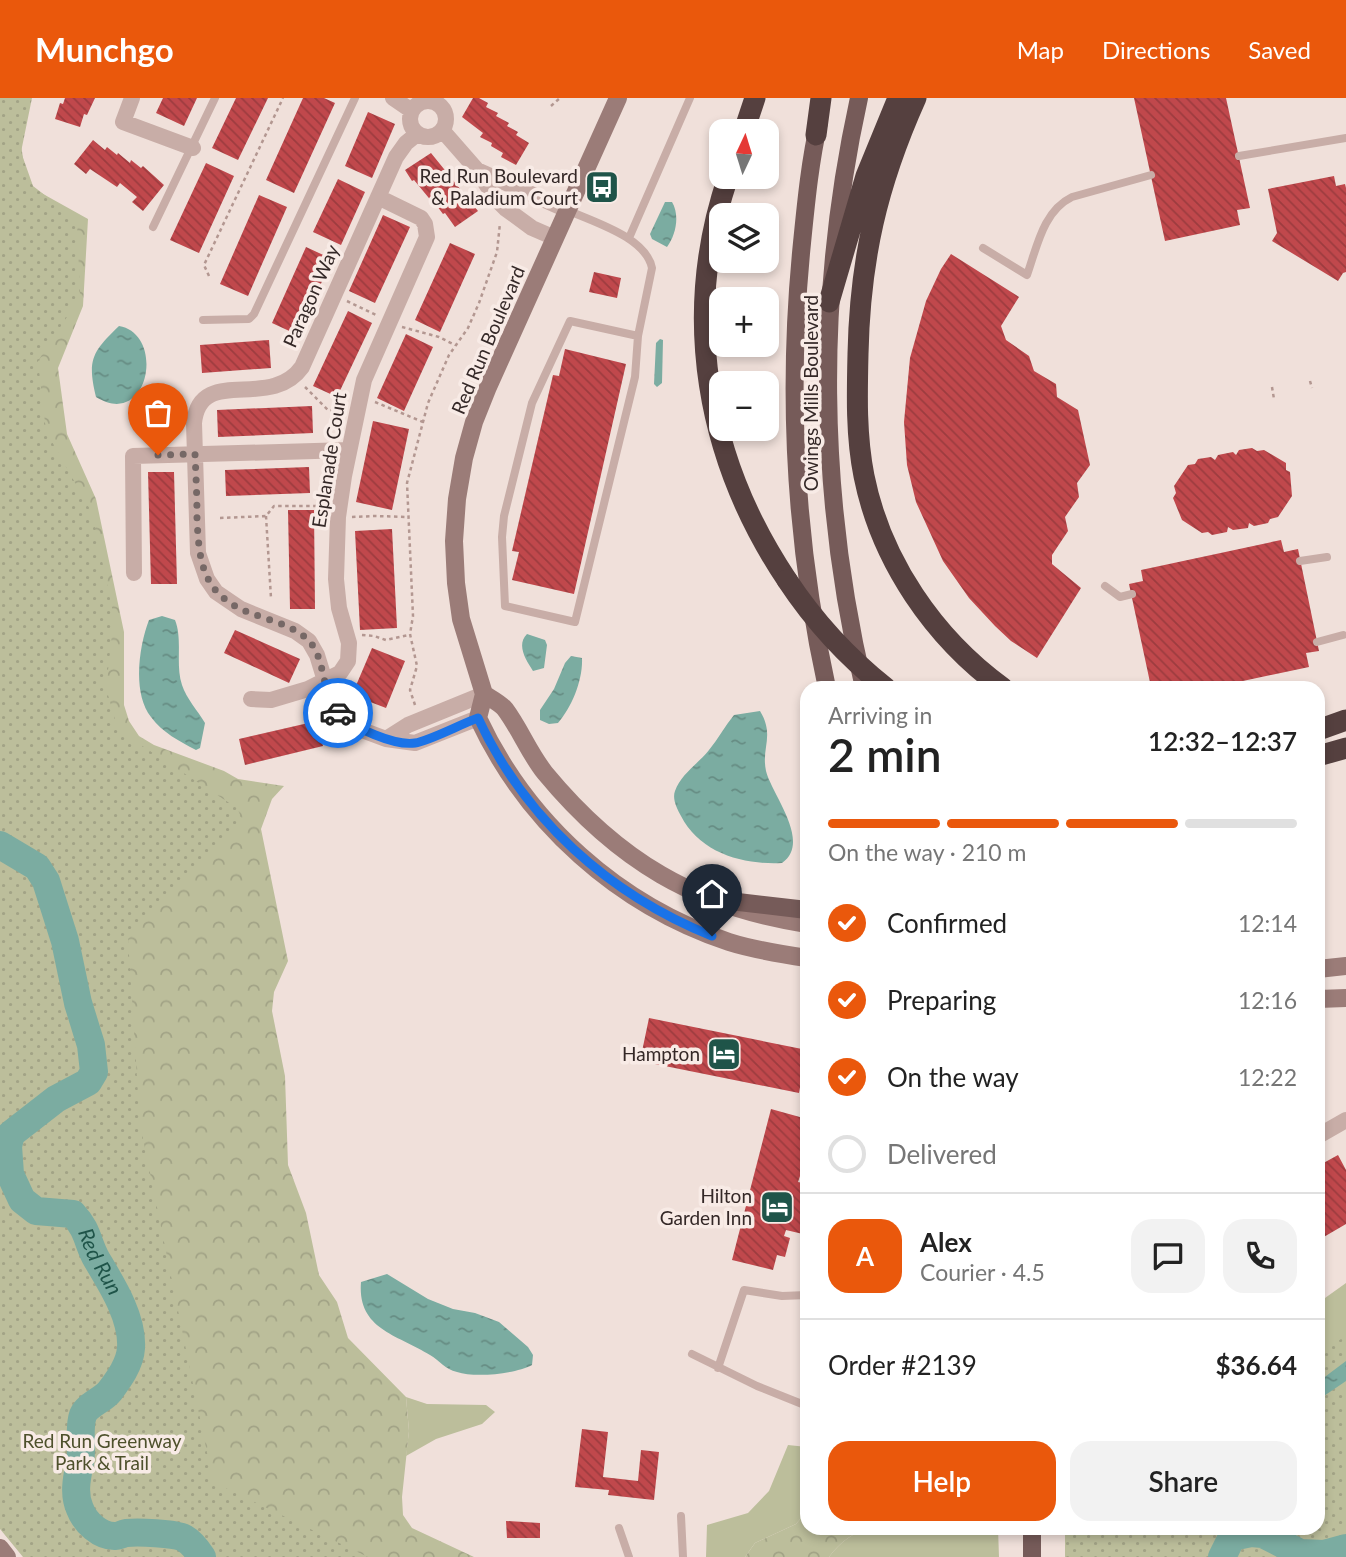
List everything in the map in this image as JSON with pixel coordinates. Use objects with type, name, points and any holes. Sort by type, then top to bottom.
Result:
[{"type":"highway","points":[[748,119],[755,98]]},
{"type":"highway","points":[[816,135],[823,98]]},
{"type":"highway","points":[[830,302],[866,176],[898,98]]},
{"type":"highway","points":[[916,98],[881,190],[864,266],[857,372],[860,454],[878,524],[911,589],[942,633],[994,681]]},
{"type":"highway","points":[[724,189],[715,221],[706,280],[705,333],[709,385],[720,438],[740,497],[757,533],[786,580],[807,610],[835,642],[878,681]]},
{"type":"highway","points":[[1325,728],[1346,720]]},
{"type":"highway","points":[[1325,754],[1346,748]]},
{"type":"main road","name":"Red Run Boulevard","points":[[618,98],[480,406],[460,479],[455,522],[456,583],[465,638],[484,694],[504,708],[544,772],[589,821],[642,864],[704,898],[756,915],[800,923]]},
{"type":"main road","name":"Owings Mills Boulevard","points":[[859,98],[842,184],[830,302],[828,411],[832,492],[843,582],[863,681]]},
{"type":"main road","name":"Owings Mills Boulevard","points":[[816,135],[798,283],[794,393],[796,456],[805,561],[826,681]]},
{"type":"main road","points":[[484,694],[478,718],[499,758],[523,794],[569,845],[609,880],[657,910],[712,936],[754,949],[800,957]]},
{"type":"main road","points":[[704,898],[800,909]]},
{"type":"main road","points":[[1325,968],[1346,967]]},
{"type":"main road","points":[[1325,999],[1346,998]]},
{"type":"main road","points":[[1032,1535],[1032,1557]]},
{"type":"main road","points":[[0,1548],[8,1557]]},
{"type":"street","points":[[132,98],[123,122],[192,148]]},
{"type":"street","points":[[393,98],[412,111]]},
{"type":"street","points":[[426,101],[448,103],[442,130],[430,137],[418,134],[410,124],[415,106],[426,101]]},
{"type":"street","points":[[442,130],[506,209],[531,228],[555,238]]},
{"type":"street","name":"Paragon Way","points":[[386,739],[362,730],[333,708],[317,655],[309,641],[228,602],[216,592],[207,579],[198,553],[195,414],[205,398],[214,393],[278,387],[296,376],[303,368],[401,150],[418,134]]},
{"type":"street","points":[[477,170],[567,211]]},
{"type":"street","name":"Esplanade Court","points":[[251,699],[283,697],[324,682],[345,668],[350,654],[339,608],[336,579],[339,507],[349,450],[364,380],[428,237],[421,218],[378,197]]},
{"type":"street","points":[[134,573],[133,456],[349,450]]},
{"type":"street","points":[[386,739],[408,725],[484,694]]},
{"type":"street","points":[[386,739],[415,743],[478,718]]},
{"type":"street","points":[[1325,1132],[1346,1120]]},
{"type":"lane","points":[[153,227],[215,98]]},
{"type":"lane","points":[[203,320],[249,319],[254,314],[355,98]]},
{"type":"lane","points":[[628,238],[690,98]]},
{"type":"lane","points":[[1238,156],[1346,138]]},
{"type":"lane","points":[[984,248],[1027,275],[1041,234],[1062,202],[1151,175]]},
{"type":"lane","points":[[567,211],[628,238],[647,255],[652,268],[638,336],[635,377],[575,622],[505,606],[502,537],[504,516],[532,403],[570,321],[638,336]]},
{"type":"lane","points":[[1300,561],[1326,557]]},
{"type":"lane","points":[[1105,586],[1119,597],[1132,594]]},
{"type":"lane","points":[[1317,642],[1343,635]]},
{"type":"lane","points":[[718,1368],[744,1290],[782,1296],[800,1295]]},
{"type":"lane","points":[[692,1354],[800,1403]]},
{"type":"lane","points":[[681,1516],[683,1557]]},
{"type":"lane","points":[[619,1528],[629,1557]]},
{"type":"path","points":[[209,276],[204,265],[284,98]]},
{"type":"path","points":[[551,106],[560,98]]},
{"type":"path","points":[[418,712],[411,694],[417,666],[410,635],[413,616],[406,487],[428,403],[455,345],[468,328],[479,303],[496,251],[500,223]]},
{"type":"path","points":[[341,298],[381,318]]},
{"type":"path","points":[[396,324],[439,337],[455,345]]},
{"type":"path","points":[[1310,381],[1312,388]]},
{"type":"path","points":[[305,387],[328,410],[335,411]]},
{"type":"path","points":[[1272,387],[1274,399]]},
{"type":"path","points":[[366,398],[423,422]]},
{"type":"path","points":[[271,598],[266,516],[274,506],[316,506]]},
{"type":"path","points":[[220,518],[266,516]]},
{"type":"path","points":[[345,518],[408,517]]},
{"type":"path","points":[[355,636],[373,636],[386,640],[410,635]]},
{"type":"green space","points":[[0,98],[29,98],[20,138],[27,185],[88,219],[83,306],[58,368],[67,434],[96,499],[124,632],[124,705],[129,721],[139,736],[154,745],[224,771],[238,779],[284,786],[272,799],[261,829],[288,961],[274,992],[272,1011],[285,1076],[288,1165],[306,1213],[319,1275],[337,1302],[348,1338],[406,1397],[409,1431],[402,1497],[403,1515],[412,1528],[474,1557],[221,1557],[163,1523]]},
{"type":"green space","name":"Red Run Greenway Park & Trail","points":[[0,98],[32,98],[21,152],[33,186],[77,220],[80,297],[38,361],[46,431],[92,513],[114,617],[106,688],[118,730],[237,808],[242,819],[128,939],[140,1124],[213,1482],[368,1557],[23,1557],[0,1529]]},
{"type":"green space","points":[[1346,1283],[1346,1361],[1325,1377],[1325,1298]]},
{"type":"green space","points":[[1346,1335],[1346,1557],[1065,1557],[1065,1535],[1325,1535],[1325,1349]]},
{"type":"green space","points":[[406,1397],[427,1404],[486,1405],[495,1412],[482,1424],[436,1439],[406,1456],[409,1431]]},
{"type":"green space","points":[[788,1445],[800,1446],[800,1519],[796,1524],[755,1543],[745,1557],[706,1557],[707,1525],[748,1513],[769,1491]]},
{"type":"green space","points":[[800,1519],[800,1535],[853,1535],[829,1557],[745,1557],[755,1543],[796,1524]]},
{"type":"green space","points":[[853,1535],[998,1535],[999,1557],[829,1557]]},
{"type":"water","points":[[665,202],[672,202],[676,219],[675,231],[667,247],[652,239],[650,234]]},
{"type":"water","points":[[119,326],[134,333],[143,345],[145,377],[139,391],[129,401],[114,404],[96,397],[92,365],[97,350]]},
{"type":"water","points":[[660,339],[663,340],[662,383],[657,387],[654,384],[656,343]]},
{"type":"water","points":[[162,616],[175,620],[182,685],[205,723],[200,748],[196,750],[156,723],[145,707],[141,695],[139,669],[145,631],[149,620]]},
{"type":"water","points":[[527,634],[545,640],[547,645],[544,668],[533,671],[525,657],[522,643]]},
{"type":"water","points":[[571,656],[582,658],[579,684],[563,717],[558,723],[549,724],[540,720],[540,710]]},
{"type":"water","points":[[760,711],[767,728],[766,771],[792,831],[790,854],[782,863],[752,862],[711,848],[689,829],[675,801],[674,794],[681,779],[709,750],[734,715]]},
{"type":"water","points":[[387,1274],[428,1299],[499,1322],[528,1347],[533,1355],[532,1365],[495,1374],[465,1374],[449,1369],[430,1355],[393,1336],[373,1321],[362,1298],[361,1282]]},
{"type":"water","points":[[1346,1361],[1346,1381],[1325,1395],[1325,1377]]},
{"type":"building","points":[[65,98],[95,98],[87,115],[84,114],[80,127],[55,119],[60,103],[63,104]]},
{"type":"building","points":[[163,98],[197,98],[184,126],[156,113]]},
{"type":"building","points":[[236,98],[268,98],[238,160],[212,148]]},
{"type":"building","points":[[303,98],[324,98],[335,103],[294,193],[266,180]]},
{"type":"building","points":[[473,98],[488,103],[486,107],[498,113],[496,116],[509,123],[507,126],[518,132],[516,135],[529,143],[516,165],[501,157],[503,153],[480,137],[483,133],[462,117]]},
{"type":"building","points":[[1134,98],[1226,98],[1250,208],[1237,210],[1240,225],[1165,241]]},
{"type":"building","points":[[368,112],[395,124],[372,178],[345,166]]},
{"type":"building","points":[[93,140],[105,150],[107,147],[117,155],[118,153],[130,163],[131,160],[141,168],[143,166],[164,185],[143,211],[132,202],[137,197],[120,183],[117,187],[90,169],[86,174],[74,164]]},
{"type":"building","points":[[431,153],[478,211],[455,227],[405,170]]},
{"type":"building","points":[[206,163],[234,176],[199,253],[170,240]]},
{"type":"building","points":[[1334,176],[1336,186],[1345,184],[1346,188],[1346,272],[1338,281],[1272,241],[1277,233],[1268,189]]},
{"type":"building","points":[[338,179],[365,192],[341,245],[313,232]]},
{"type":"building","points":[[259,195],[287,207],[248,296],[220,284]]},
{"type":"building","points":[[383,215],[410,227],[375,303],[349,291]]},
{"type":"building","points":[[450,243],[475,254],[440,332],[415,320]]},
{"type":"building","points":[[306,247],[332,259],[298,335],[272,323]]},
{"type":"building","points":[[951,254],[1019,297],[1001,326],[1006,340],[1029,356],[1034,371],[1056,384],[1057,397],[1078,410],[1090,465],[1077,483],[1079,497],[1065,517],[1068,531],[1052,555],[1052,564],[1081,588],[1037,658],[1011,641],[995,626],[969,598],[943,561],[916,502],[907,465],[904,422],[910,358],[926,301]]},
{"type":"building","points":[[594,272],[621,278],[617,298],[589,292]]},
{"type":"building","points":[[348,311],[372,323],[337,397],[313,386]]},
{"type":"building","points":[[406,334],[433,347],[404,411],[377,398]]},
{"type":"building","points":[[269,340],[271,368],[202,373],[200,345]]},
{"type":"building","points":[[565,349],[626,364],[574,594],[512,580],[519,552],[512,551],[553,375],[559,376]]},
{"type":"building","points":[[312,406],[313,433],[218,437],[217,410]]},
{"type":"building","points":[[373,421],[409,429],[392,510],[356,502]]},
{"type":"building","points":[[1252,448],[1257,451],[1264,450],[1286,463],[1286,470],[1290,472],[1292,496],[1278,517],[1270,519],[1268,523],[1254,526],[1249,523],[1248,528],[1233,530],[1228,527],[1227,532],[1212,535],[1208,532],[1202,533],[1182,520],[1173,498],[1176,493],[1174,486],[1188,465],[1195,464],[1198,459],[1211,457],[1215,460],[1218,455],[1233,452],[1236,455],[1239,450]]},
{"type":"building","points":[[309,467],[310,493],[226,496],[225,470]]},
{"type":"building","points":[[148,472],[174,472],[177,584],[151,584]]},
{"type":"building","points":[[288,510],[314,510],[315,609],[290,609]]},
{"type":"building","points":[[392,529],[397,628],[360,630],[355,531]]},
{"type":"building","points":[[1281,540],[1284,552],[1298,549],[1319,651],[1306,653],[1309,667],[1243,681],[1150,681],[1129,584],[1143,581],[1141,570]]},
{"type":"building","points":[[235,630],[300,659],[289,683],[224,653]]},
{"type":"building","points":[[372,648],[405,661],[386,708],[352,695]]},
{"type":"building","points":[[317,721],[323,746],[245,765],[239,739]]},
{"type":"building","name":"Hampton","points":[[649,1018],[800,1049],[800,1088],[799,1093],[640,1061]]},
{"type":"building","name":"Hilton Garden Inn","points":[[771,1109],[800,1117],[800,1233],[786,1230],[784,1236],[790,1238],[785,1257],[777,1255],[773,1270],[732,1260]]},
{"type":"building","points":[[1338,1155],[1346,1170],[1346,1224],[1325,1236],[1325,1162]]},
{"type":"building","points":[[582,1429],[608,1432],[603,1477],[638,1481],[641,1450],[659,1452],[654,1500],[608,1495],[609,1490],[575,1487]]},
{"type":"building","points":[[506,1521],[540,1523],[540,1538],[507,1538]]},
{"type":"waterway","name":"Red Run","points":[[0,845],[37,867],[46,881],[65,941],[78,1003],[91,1045],[94,1072],[88,1082],[56,1099],[11,1134],[8,1146],[10,1174],[22,1200],[36,1211],[73,1214],[78,1220],[120,1302],[131,1337],[130,1354],[120,1376],[107,1394],[83,1415],[76,1486],[78,1503],[89,1524],[104,1534],[116,1536],[147,1533],[179,1536],[189,1542],[202,1557]]},
{"type":"waterway","name":"Red Run","points":[[1222,1557],[1232,1537],[1242,1535]]},
{"type":"waterway","name":"Red Run","points":[[1265,1535],[1300,1553],[1324,1554],[1346,1548]]},
{"type":"way so far","points":[[158,455],[195,454],[198,553],[207,579],[216,592],[228,602],[302,635],[309,641],[317,655],[333,708],[338,713]]},
{"type":"place","name":"Red Run Boulevard & Paladium Court","points":[[602,187]]},
{"type":"place","name":"Hampton","points":[[724,1054]]},
{"type":"place","name":"Hilton Garden Inn","points":[[777,1207]]},
{"type":"route","points":[[338,713],[350,723],[374,735],[415,743],[478,718],[510,777],[548,824],[588,863],[634,897],[712,936]]}]
